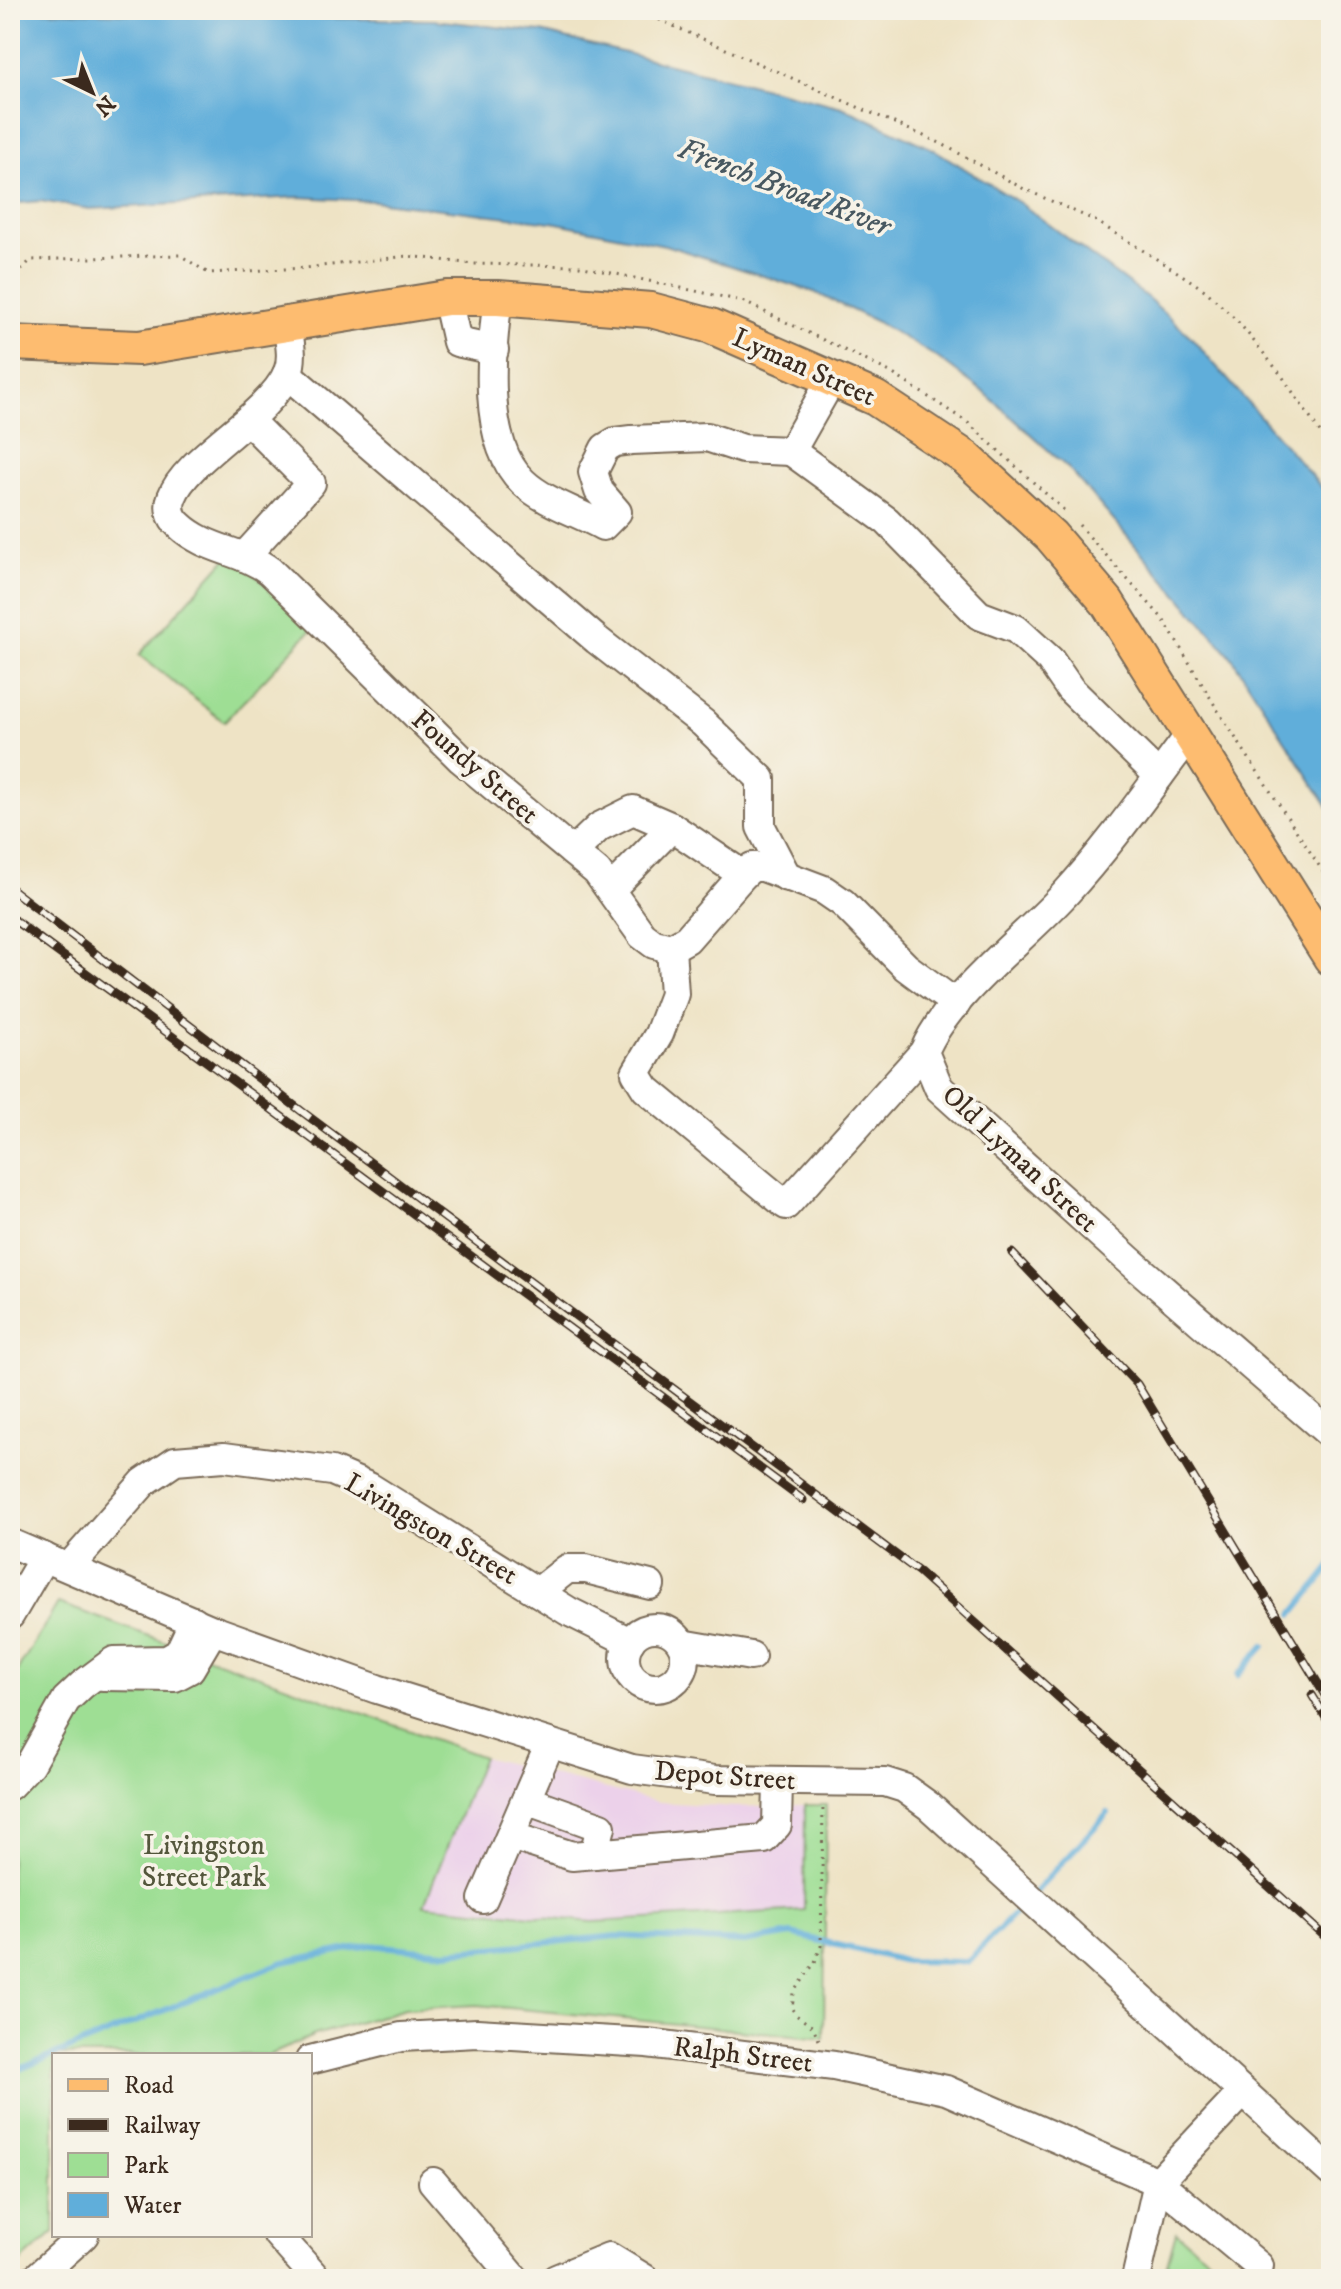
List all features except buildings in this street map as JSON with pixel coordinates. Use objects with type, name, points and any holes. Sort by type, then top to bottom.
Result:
[{"type":"main road","name":"Lyman Street","points":[[10,343],[139,348],[447,298],[498,298],[651,310],[711,326],[833,377],[923,426],[966,458],[1051,536],[1107,602],[1331,958]]},
{"type":"street","points":[[447,298],[452,333],[457,342],[494,350]]},
{"type":"street","points":[[498,298],[493,416],[500,447],[511,468],[532,489],[603,526],[617,512],[599,491],[593,472],[600,455],[615,442],[707,437],[743,449],[791,451],[887,521],[979,615],[1016,629],[1050,660],[1070,689],[1159,776]]},
{"type":"street","points":[[287,323],[291,361],[287,374],[597,640],[703,723],[761,779],[761,827],[787,877]]},
{"type":"street","name":"Foundy Street","points":[[287,374],[248,420],[183,480],[172,496],[170,510],[175,522],[191,534],[270,571],[451,750],[612,888],[642,935],[654,944],[671,948]]},
{"type":"street","points":[[791,451],[833,377]]},
{"type":"street","points":[[244,557],[311,483],[248,420]]},
{"type":"street","points":[[956,1004],[906,967],[843,903],[824,890],[752,867],[687,939],[671,948],[674,994],[659,1034],[636,1073],[646,1089],[786,1205],[924,1052],[930,1036],[956,1004],[1065,895],[1132,816],[1189,736]]},
{"type":"street","points":[[573,852],[599,827],[633,810],[672,827],[743,875]]},
{"type":"street","points":[[612,888],[672,827]]},
{"type":"street","name":"Old Lyman Street","points":[[924,1052],[939,1088],[1129,1260],[1331,1435]]},
{"type":"street","name":"Livingston Street","points":[[70,1566],[159,1469],[175,1461],[224,1457],[332,1471],[369,1487],[538,1592],[630,1642]]},
{"type":"street","name":"Depot Street","points":[[10,1543],[70,1566],[203,1626],[549,1746],[632,1769],[685,1777],[778,1782],[885,1782],[904,1788],[1331,2172]]},
{"type":"street","points":[[10,1615],[44,1557]]},
{"type":"street","points":[[538,1592],[567,1569],[586,1569],[650,1585]]},
{"type":"street","points":[[10,1785],[30,1764],[66,1700],[98,1676],[128,1679],[175,1677],[190,1669],[203,1626]]},
{"type":"street","points":[[661,1628],[673,1633],[682,1644],[686,1657],[684,1670],[676,1681],[664,1688],[650,1689],[628,1673],[625,1660],[630,1642],[647,1629],[661,1628]]},
{"type":"street","points":[[682,1644],[751,1656]]},
{"type":"street","points":[[483,1899],[549,1746]]},
{"type":"street","points":[[511,1836],[557,1853],[594,1854],[764,1839],[777,1825],[778,1782]]},
{"type":"street","points":[[526,1800],[601,1827],[594,1854]]},
{"type":"street","name":"Ralph Street","points":[[312,2059],[401,2037],[477,2033],[647,2043],[834,2066],[946,2090],[1158,2182],[1259,2266]]},
{"type":"street","points":[[1136,2279],[1158,2182],[1243,2092]]},
{"type":"street","points":[[433,2182],[515,2279]]},
{"type":"street","points":[[50,2274],[82,2237]]},
{"type":"street","points":[[280,2237],[317,2279]]},
{"type":"street","points":[[556,2279],[563,2273],[609,2257],[645,2279]]},
{"type":"path","points":[[637,10],[942,144],[1024,189],[1094,220],[1143,250],[1206,291],[1240,324],[1282,376],[1331,449]]},
{"type":"path","points":[[10,281],[31,260],[180,255],[208,273],[305,268],[408,256],[473,264],[579,266],[742,301],[819,335],[890,372],[967,422],[1039,484],[1122,571],[1163,619],[1220,714],[1331,884]]},
{"type":"path","points":[[818,2045],[817,2032],[796,2015],[792,2003],[821,1946],[823,1802]]},
{"type":"shaded area","points":[[483,1757],[658,1802],[734,1807],[805,1805],[805,1910],[593,1922],[423,1905]]},
{"type":"green space","points":[[230,554],[315,626],[224,722],[139,655]]},
{"type":"green space","name":"Livingston Street Park","points":[[58,1603],[483,1757],[424,1905],[593,1922],[804,1910],[805,1805],[826,1805],[824,2038],[477,2005],[405,2009],[315,2035],[274,2053],[52,2053],[52,2234],[10,2271],[10,1683]]},
{"type":"green space","points":[[1176,2232],[1234,2279],[1163,2279]]},
{"type":"water","name":"French Broad River","points":[[10,10],[136,14],[193,10],[249,17],[434,20],[541,32],[842,107],[933,149],[1020,203],[1148,298],[1190,336],[1331,498],[1331,811],[1230,655],[1069,469],[985,393],[938,358],[877,322],[814,292],[665,245],[552,222],[373,201],[298,197],[90,209],[40,201],[10,204]]},
{"type":"waterway","points":[[1293,1614],[1331,1566]]},
{"type":"waterway","points":[[1238,1675],[1264,1646]]},
{"type":"waterway","points":[[1035,1892],[1108,1813]]},
{"type":"waterway","points":[[59,2053],[283,1962],[369,1945],[446,1952],[617,1936],[745,1942],[791,1934],[905,1961],[967,1962],[1025,1903]]},
{"type":"waterway","points":[[10,2073],[52,2056]]},
{"type":"railway","points":[[10,888],[304,1113],[919,1572],[1331,1942]]},
{"type":"railway","points":[[10,917],[803,1500]]},
{"type":"railway","points":[[1012,1253],[1137,1384],[1331,1705]]},
{"type":"railway","points":[[1312,1695],[1331,1726]]}]
